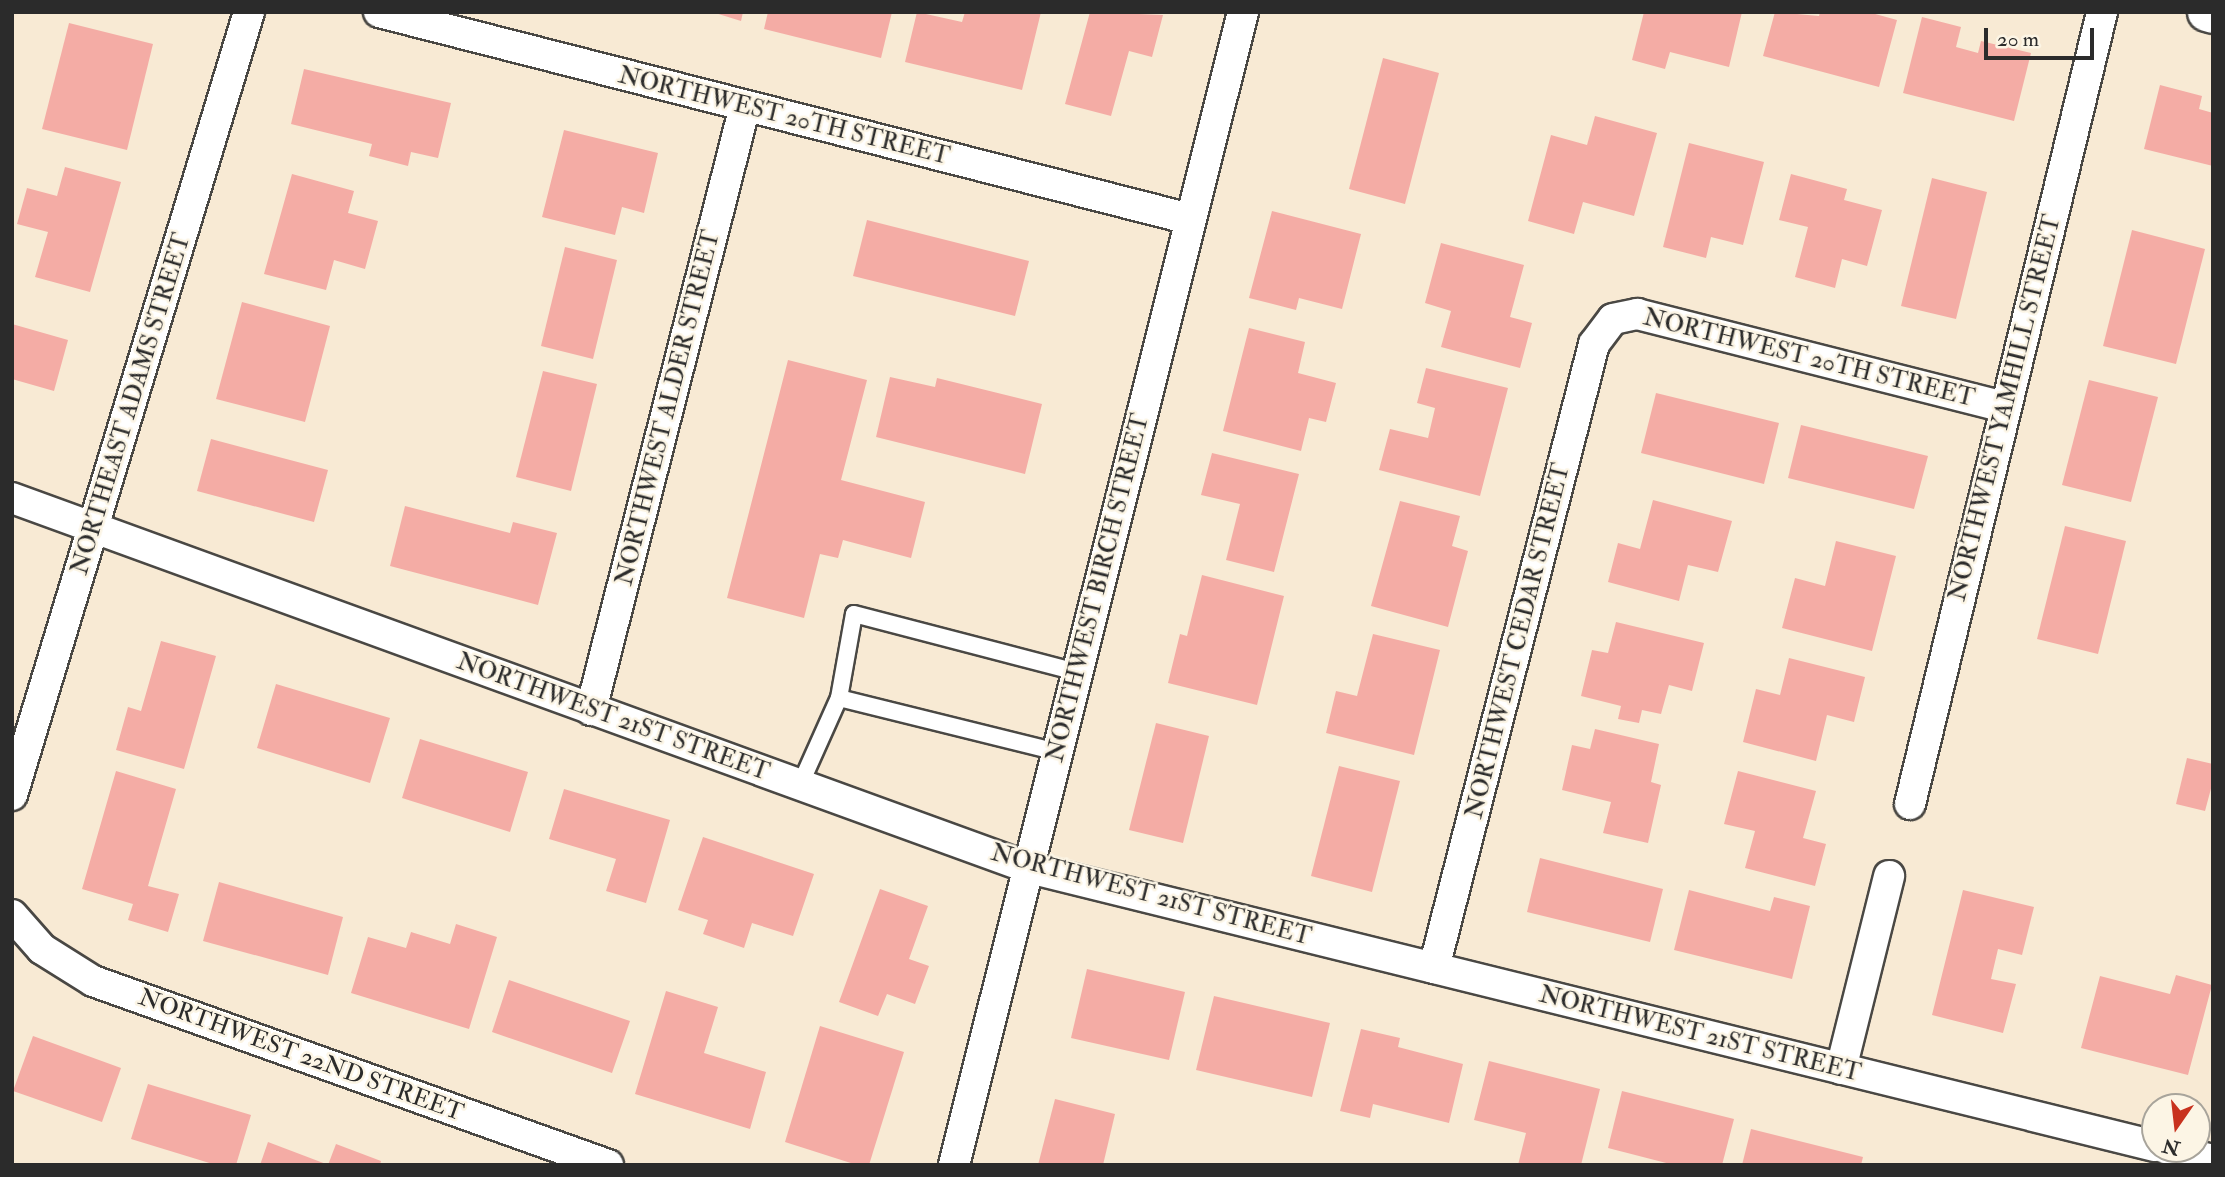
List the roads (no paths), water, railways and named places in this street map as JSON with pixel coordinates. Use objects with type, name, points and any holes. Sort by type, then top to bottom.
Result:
[{"type":"street","name":"NORTHEAST ADAMS STREET","points":[[12,795],[248,12]]},
{"type":"street","name":"NORTHWEST 20TH STREET","points":[[379,12],[1190,219]]},
{"type":"street","name":"NORTHWEST BIRCH STREET","points":[[954,1165],[1243,12]]},
{"type":"street","name":"NORTHWEST YAMHILL STREET","points":[[1910,804],[2004,407],[2102,12]]},
{"type":"street","points":[[2206,12],[2213,14]]},
{"type":"street","name":"NORTHWEST ALDER STREET","points":[[591,710],[745,106]]},
{"type":"street","name":"NORTHWEST 20TH STREET","points":[[1613,319],[1637,314],[2004,407]]},
{"type":"street","name":"NORTHWEST CEDAR STREET","points":[[1434,968],[1594,344],[1613,319]]},
{"type":"street","name":"NORTHWEST 21ST STREET","points":[[12,498],[1029,868],[2141,1143]]},
{"type":"street","points":[[1841,1069],[1889,876]]},
{"type":"street","name":"NORTHWEST 22ND STREET","points":[[12,915],[42,949],[93,981],[608,1165]]},
{"type":"lane","points":[[800,785],[839,698],[854,614],[1077,672]]},
{"type":"lane","points":[[839,698],[1057,752]]}]
